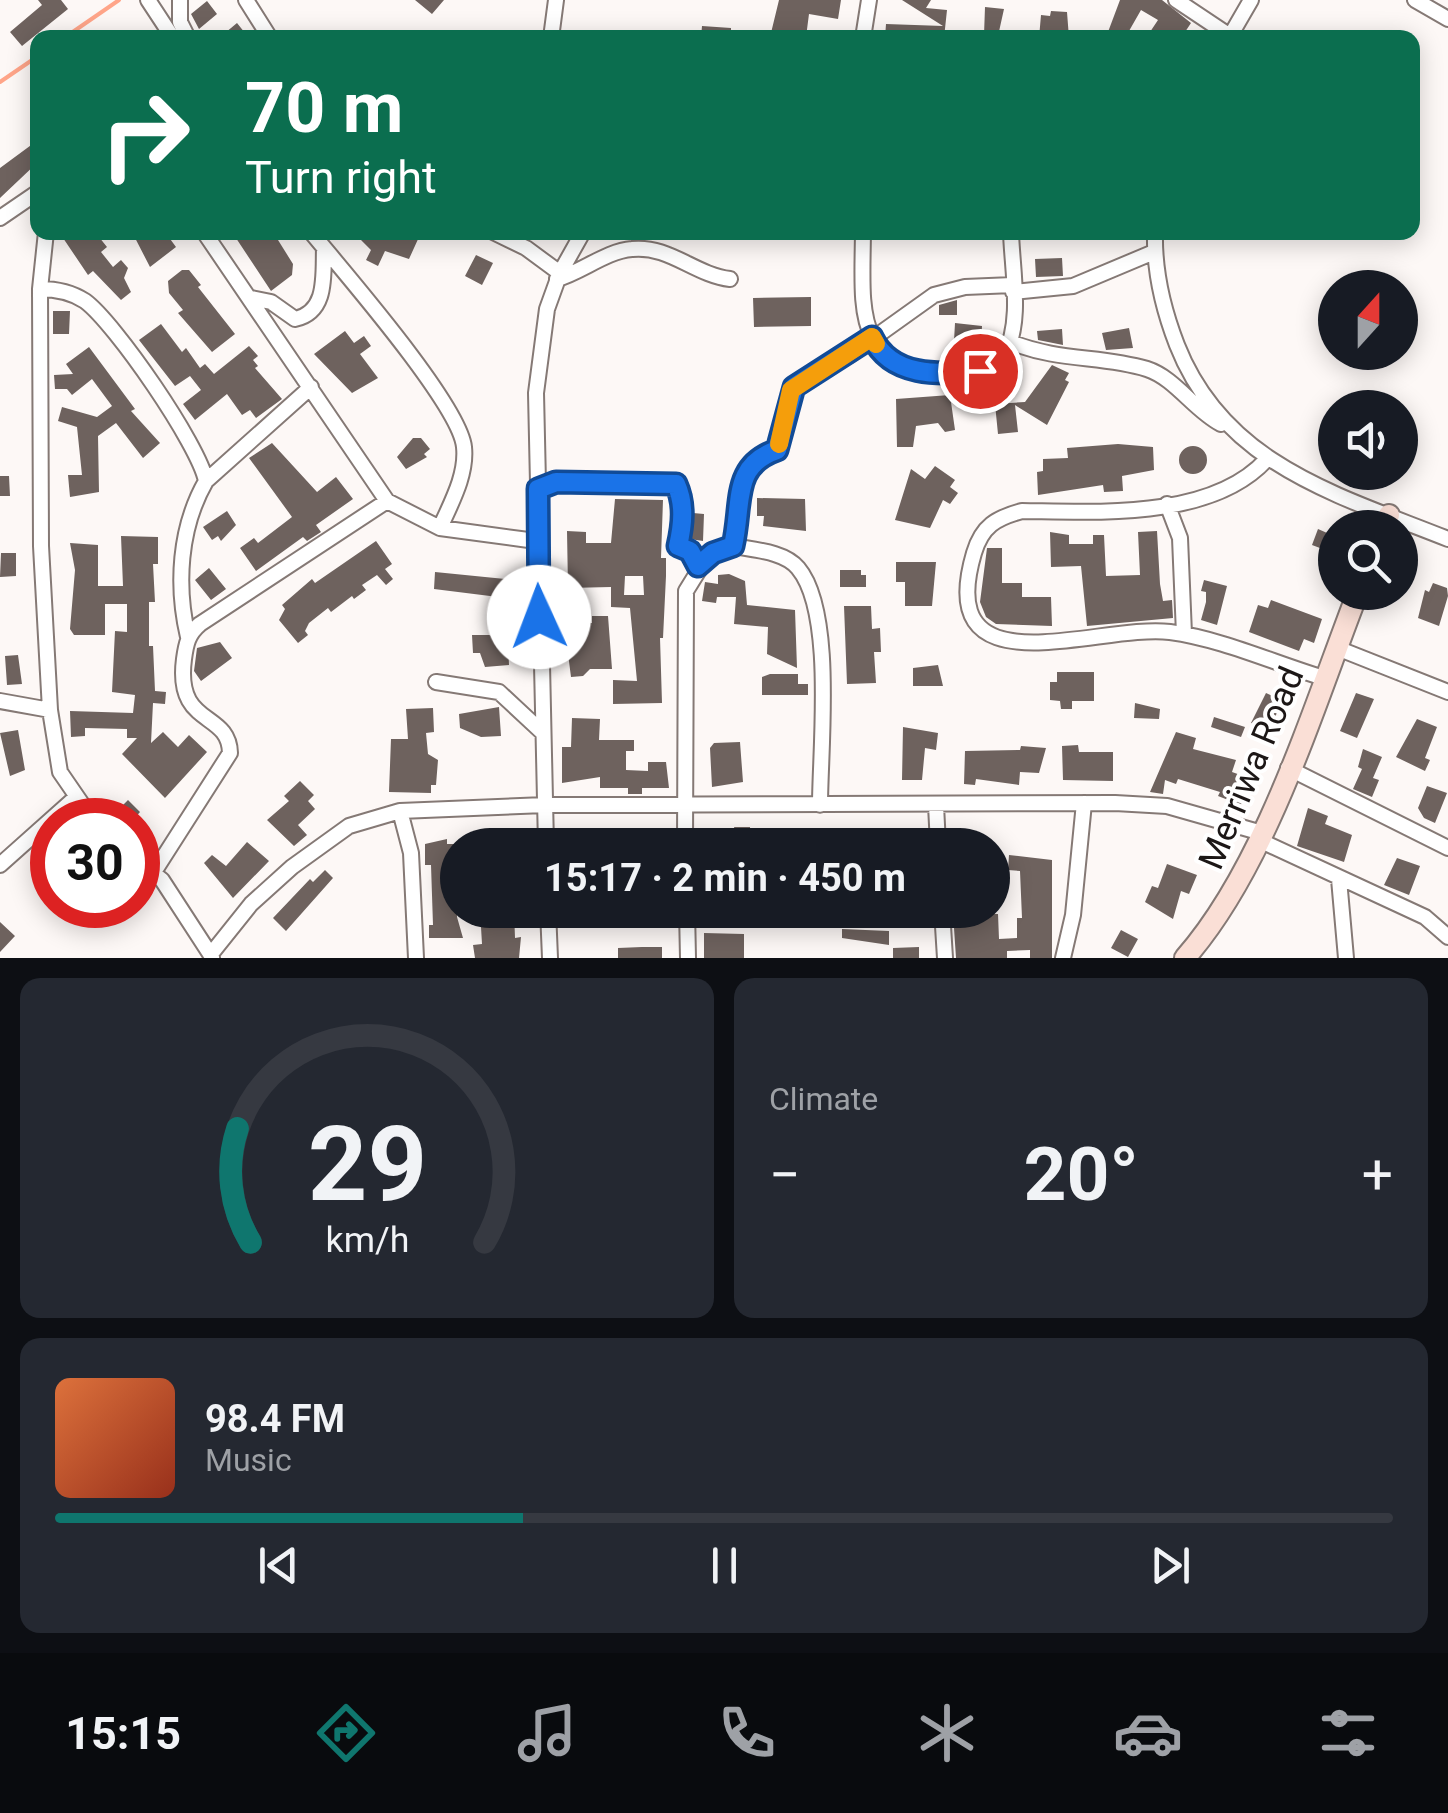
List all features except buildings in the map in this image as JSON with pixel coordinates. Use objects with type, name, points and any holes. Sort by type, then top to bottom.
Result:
[{"type":"street","points":[[148,0],[168,30]]},
{"type":"street","points":[[180,0],[184,30]]},
{"type":"street","points":[[246,0],[265,30]]},
{"type":"street","points":[[552,30],[556,0]]},
{"type":"street","points":[[864,30],[868,0]]},
{"type":"street","points":[[1176,0],[1220,30]]},
{"type":"street","points":[[1233,30],[1252,0]]},
{"type":"street","points":[[1415,0],[1448,19]]},
{"type":"street","points":[[0,218],[30,197]]},
{"type":"street","points":[[45,240],[40,289],[42,546],[50,710],[54,754],[74,798]]},
{"type":"street","points":[[210,240],[387,501],[440,528],[536,541]]},
{"type":"street","points":[[318,240],[458,426],[464,461],[440,528]]},
{"type":"street","points":[[509,240],[526,248],[558,276]]},
{"type":"street","points":[[546,828],[536,541],[536,392],[545,322],[558,276],[578,240]]},
{"type":"street","points":[[863,240],[865,304],[872,337],[884,356],[897,365],[932,372],[989,369],[1000,362],[1010,342],[1011,240]]},
{"type":"street","points":[[1155,240],[1168,321],[1182,356],[1227,427]]},
{"type":"street","points":[[251,298],[270,302],[295,319],[307,315],[319,301],[324,248]]},
{"type":"street","points":[[558,276],[630,248],[658,251],[683,261],[702,276],[730,279]]},
{"type":"street","points":[[733,546],[744,468],[757,457],[777,450],[791,390],[948,290],[1072,286],[1154,252]]},
{"type":"street","points":[[40,289],[72,294],[98,314],[190,444],[206,481]]},
{"type":"street","points":[[1010,342],[1072,361],[1145,368],[1167,380],[1201,414],[1227,427],[1268,459],[1365,510]]},
{"type":"street","points":[[160,863],[230,753],[226,736],[186,698],[182,674],[188,638],[182,598],[189,516],[206,481],[311,388]]},
{"type":"street","points":[[1268,459],[1240,482],[1167,504],[1022,511],[1003,516],[982,531],[966,595],[968,614],[981,630],[1013,640],[1086,641],[1153,632],[1184,634],[1324,678]]},
{"type":"street","points":[[538,489],[556,482],[676,484],[683,523],[678,546],[690,551],[698,566]]},
{"type":"street","points":[[188,638],[200,624],[387,501]]},
{"type":"street","points":[[1167,504],[1180,538],[1184,634]]},
{"type":"street","points":[[1418,530],[1448,539]]},
{"type":"street","points":[[685,828],[687,586],[698,566],[713,553],[733,546],[772,554],[796,565],[816,598],[823,720],[820,805]]},
{"type":"street","name":"Merriwa Road","points":[[1185,958],[1212,927],[1244,875],[1351,610]]},
{"type":"street","points":[[1337,648],[1448,692]]},
{"type":"street","points":[[436,682],[499,692],[542,732]]},
{"type":"street","points":[[0,702],[50,710]]},
{"type":"street","points":[[1288,768],[1448,848]]},
{"type":"street","points":[[1063,958],[1073,915],[1084,803]]},
{"type":"street","points":[[160,881],[212,956],[251,904],[306,856],[349,826],[400,811],[545,804],[1167,806],[1260,837],[1425,918],[1448,937]]},
{"type":"street","points":[[936,805],[937,828]]},
{"type":"street","points":[[400,811],[411,854],[416,958]]},
{"type":"street","points":[[0,865],[30,838]]},
{"type":"street","points":[[1340,879],[1346,958]]},
{"type":"street","points":[[549,928],[550,958]]},
{"type":"street","points":[[687,928],[688,958]]},
{"type":"street","points":[[943,928],[945,958]]},
{"type":"waterway","points":[[76,30],[119,0]]},
{"type":"waterway","points":[[0,82],[30,61]]},
{"type":"slow traffic","points":[[779,444],[791,390],[850,355],[872,337],[876,344]]},
{"type":"route","points":[[539,617],[538,489],[556,482],[627,480],[676,484],[683,523],[678,546],[690,551],[698,566],[713,553],[733,546],[742,507],[744,468],[757,457],[777,450],[789,394],[794,387],[850,355],[872,337],[884,356],[904,368],[980,371]]}]
